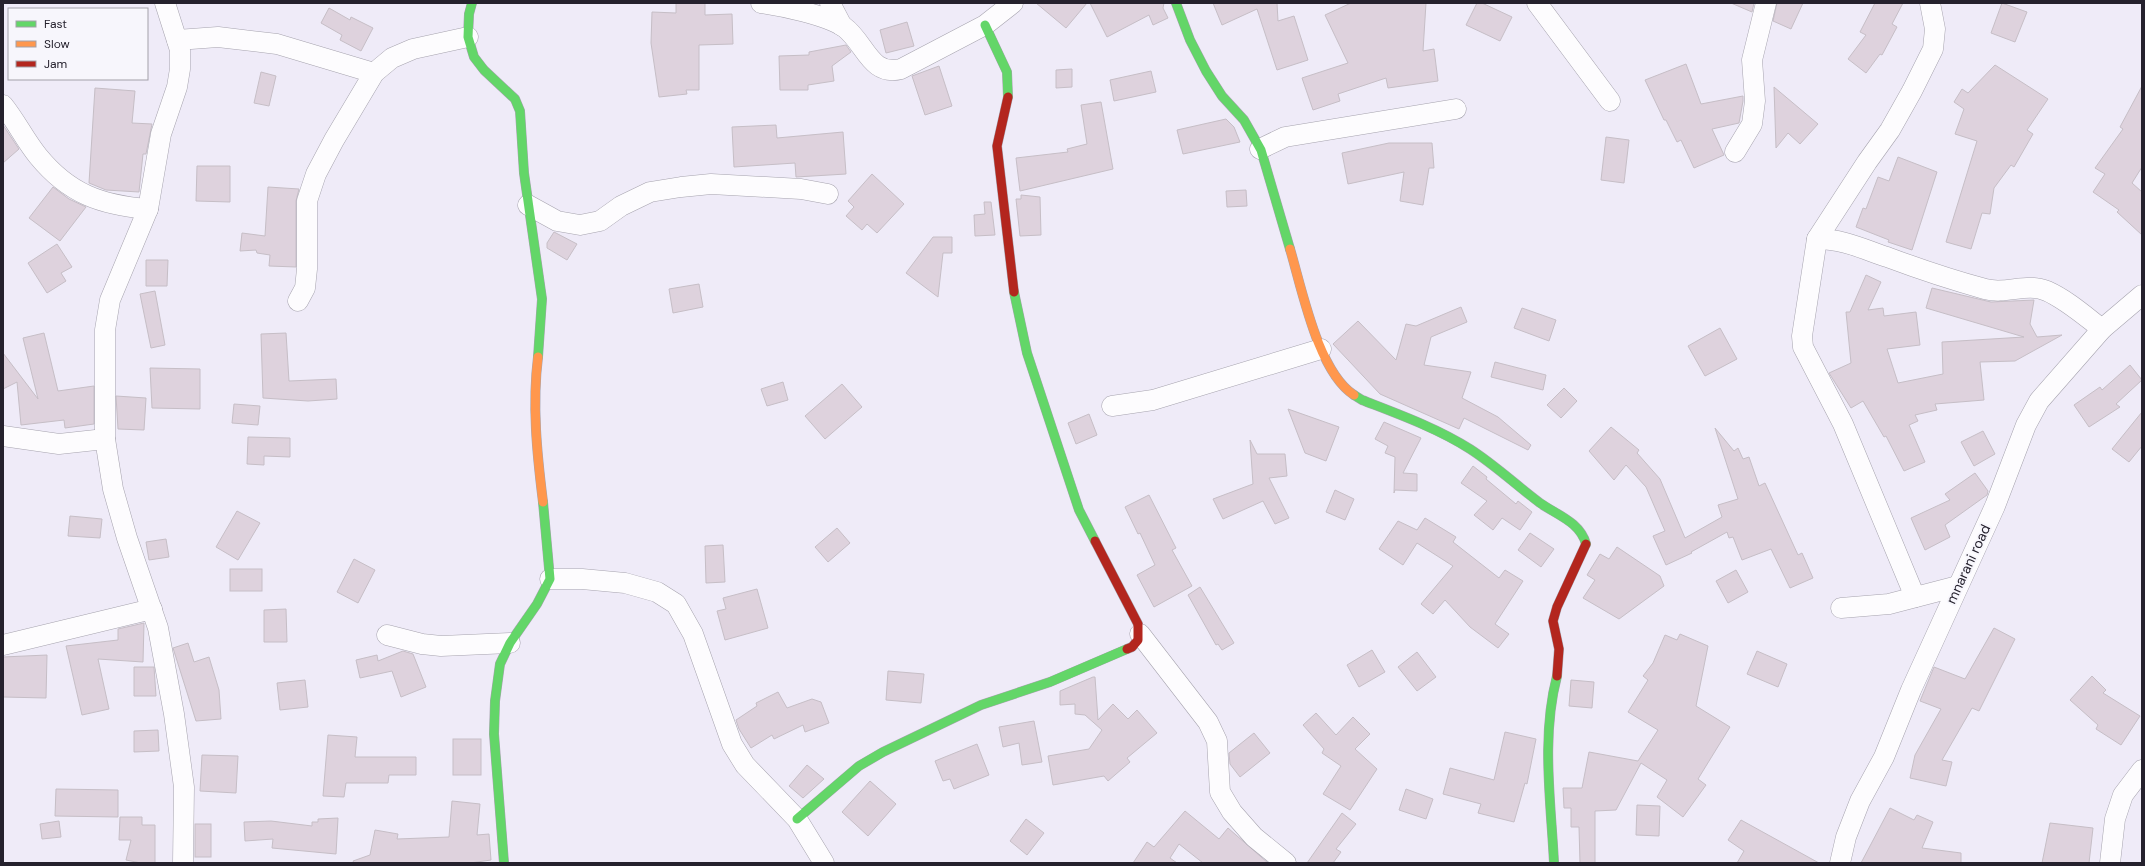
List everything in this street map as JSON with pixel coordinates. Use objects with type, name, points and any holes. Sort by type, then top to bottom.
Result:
[{"type":"street","points":[[165,3],[180,50],[177,87],[162,134],[148,209],[110,300],[104,330],[105,439],[114,489],[127,538],[152,609],[162,652],[182,763],[184,806],[183,863]]},
{"type":"street","points":[[472,3],[469,14],[468,37],[474,58],[484,70],[515,99],[520,111],[524,173],[542,299],[541,335],[535,391],[538,463],[549,555],[550,579],[537,604],[510,643],[500,664],[495,701],[494,734],[504,863]]},
{"type":"street","points":[[761,3],[808,13],[842,26],[855,37],[881,69],[892,71],[901,69],[985,25],[1013,3]]},
{"type":"street","points":[[830,3],[842,26]]},
{"type":"street","points":[[1176,3],[1190,40],[1206,71],[1222,96],[1244,120],[1260,149],[1321,350],[1332,372],[1348,391],[1362,400],[1468,448],[1497,468],[1546,507],[1576,526],[1583,535],[1586,545],[1557,607],[1553,621],[1559,649],[1558,671],[1551,698],[1548,737],[1554,863]]},
{"type":"street","points":[[1537,3],[1610,101]]},
{"type":"street","points":[[1735,152],[1752,124],[1755,101],[1752,60],[1766,3]]},
{"type":"street","points":[[1915,597],[1843,424],[1803,348],[1802,336],[1817,239],[1867,162],[1890,130],[1933,49],[1935,29],[1930,3]]},
{"type":"street","points":[[797,820],[859,766],[883,752],[981,705],[1050,682],[1132,647],[1138,642],[1140,634],[1138,624],[1078,510],[1027,353],[1015,300],[997,146],[999,126],[1007,102],[1009,86],[1005,67],[985,25]]},
{"type":"street","points":[[177,40],[218,37],[277,44],[374,73]]},
{"type":"street","points":[[298,301],[305,288],[307,201],[316,174],[334,140],[374,73],[392,58],[413,48],[468,37]]},
{"type":"street","points":[[3,105],[38,156],[64,182],[89,197],[117,206],[148,209]]},
{"type":"street","points":[[1260,149],[1285,137],[1456,108]]},
{"type":"street","points":[[528,205],[557,221],[580,225],[600,220],[621,206],[650,192],[681,187],[711,184],[801,189],[828,194]]},
{"type":"street","points":[[1817,239],[1829,239],[1851,243],[1953,280],[1994,292],[2006,292],[2025,287],[2037,288],[2058,297],[2102,329]]},
{"type":"street","name":"mnarani road","points":[[1840,863],[1846,837],[1860,801],[1884,757],[1911,690],[1995,506],[2026,425],[2039,401],[2102,329],[2142,295]]},
{"type":"street","points":[[1112,406],[1153,400],[1321,350]]},
{"type":"street","points":[[3,436],[59,444],[105,439]]},
{"type":"street","points":[[550,579],[582,579],[625,583],[657,592],[676,604],[693,634],[732,744],[745,765],[797,820],[824,863]]},
{"type":"street","points":[[1842,608],[1889,604],[1958,586]]},
{"type":"street","points":[[3,645],[152,609]]},
{"type":"street","points":[[1140,634],[1208,722],[1217,741],[1220,792],[1232,812],[1254,837],[1286,863]]},
{"type":"street","points":[[387,635],[441,646],[510,643]]},
{"type":"street","points":[[2110,863],[2115,819],[2123,795],[2142,770]]},
{"type":"building","points":[[676,3],[705,3],[705,15],[732,14],[733,44],[699,45],[699,90],[686,90],[687,94],[659,97],[651,43],[652,12],[676,13]]},
{"type":"building","points":[[1036,3],[1087,3],[1066,28]]},
{"type":"building","points":[[1090,3],[1164,3],[1163,8],[1168,18],[1153,25],[1149,15],[1107,37]]},
{"type":"building","points":[[1213,3],[1277,3],[1278,21],[1294,16],[1308,60],[1277,70],[1257,9],[1222,25]]},
{"type":"building","points":[[1351,3],[1426,3],[1423,51],[1434,49],[1438,81],[1388,88],[1386,78],[1338,94],[1340,101],[1313,110],[1302,78],[1348,63],[1325,15]]},
{"type":"building","points":[[1477,3],[1482,3],[1512,17],[1500,41],[1466,25]]},
{"type":"building","points":[[1731,3],[1754,3],[1752,12]]},
{"type":"building","points":[[1777,3],[1803,3],[1791,29],[1773,21]]},
{"type":"building","points":[[1875,3],[1903,3],[1892,24],[1897,27],[1882,55],[1880,54],[1866,73],[1848,59],[1866,35],[1860,32]]},
{"type":"building","points":[[2002,3],[2027,12],[2015,42],[1991,33]]},
{"type":"building","points":[[329,8],[350,20],[351,17],[373,28],[361,51],[340,40],[342,35],[321,23]]},
{"type":"building","points":[[907,22],[914,46],[886,53],[880,30]]},
{"type":"building","points":[[846,45],[851,52],[832,66],[834,81],[808,85],[808,90],[780,90],[779,56],[809,55],[809,52]]},
{"type":"building","points":[[1686,64],[1701,104],[1743,96],[1739,123],[1712,129],[1724,155],[1694,168],[1681,140],[1677,142],[1666,120],[1664,120],[1645,80]]},
{"type":"building","points":[[1995,65],[2048,99],[2027,130],[2033,134],[2014,167],[2011,165],[1994,188],[1990,214],[1982,213],[1971,249],[1946,242],[1977,141],[1955,134],[1964,109],[1954,102],[1962,89],[1968,93]]},
{"type":"building","points":[[939,66],[952,106],[925,115],[912,76]]},
{"type":"building","points":[[1072,69],[1072,87],[1056,88],[1056,70]]},
{"type":"building","points":[[1151,71],[1156,92],[1114,101],[1110,80]]},
{"type":"building","points":[[261,72],[276,76],[269,106],[254,103]]},
{"type":"building","points":[[2142,86],[2142,167],[2132,183],[2142,192],[2142,235],[2117,212],[2119,210],[2093,192],[2105,174],[2095,168],[2123,129],[2120,127]]},
{"type":"building","points":[[1774,87],[1818,124],[1800,144],[1788,133],[1776,148]]},
{"type":"building","points":[[95,88],[135,91],[132,123],[152,124],[146,154],[143,154],[139,192],[106,190],[89,183]]},
{"type":"building","points":[[1101,102],[1113,169],[1020,191],[1016,158],[1068,152],[1067,149],[1087,144],[1081,105]]},
{"type":"building","points":[[1226,119],[1234,127],[1240,142],[1183,154],[1177,130]]},
{"type":"building","points":[[3,125],[19,149],[3,163]]},
{"type":"building","points":[[776,125],[777,138],[843,132],[846,174],[796,177],[795,163],[734,167],[732,127]]},
{"type":"building","points":[[1606,137],[1629,140],[1624,183],[1601,180]]},
{"type":"building","points":[[1389,143],[1432,143],[1434,168],[1429,168],[1423,205],[1400,201],[1404,172],[1348,184],[1342,153]]},
{"type":"building","points":[[1898,157],[1937,172],[1912,250],[1888,242],[1889,240],[1856,227],[1863,208],[1866,209],[1878,177],[1889,181]]},
{"type":"building","points":[[197,166],[230,166],[230,202],[196,201]]},
{"type":"building","points":[[872,174],[904,204],[877,233],[867,224],[862,230],[846,216],[854,207],[848,201]]},
{"type":"building","points":[[53,187],[69,199],[86,207],[60,241],[29,218]]},
{"type":"building","points":[[268,187],[299,189],[296,201],[296,267],[269,266],[270,255],[257,253],[256,250],[240,251],[242,233],[265,236]]},
{"type":"building","points":[[1246,190],[1247,206],[1227,207],[1226,191]]},
{"type":"building","points":[[1021,195],[1040,197],[1041,235],[1020,236],[1016,199],[1021,199]]},
{"type":"building","points":[[984,202],[991,202],[995,235],[975,236],[974,215],[985,214]]},
{"type":"building","points":[[554,232],[577,244],[567,260],[547,248],[547,243]]},
{"type":"building","points":[[933,237],[952,237],[952,253],[943,253],[938,297],[906,273]]},
{"type":"building","points":[[57,244],[72,267],[61,273],[66,281],[47,293],[28,263]]},
{"type":"building","points":[[146,260],[168,260],[167,286],[146,286]]},
{"type":"building","points":[[1866,275],[1881,282],[1868,310],[1883,308],[1884,316],[1916,312],[1920,345],[1887,349],[1898,383],[1943,374],[1942,342],[2024,337],[1926,308],[1932,288],[1991,302],[2034,300],[2030,324],[2037,337],[2062,335],[2015,361],[1980,362],[1984,400],[1935,404],[1937,410],[1915,415],[1918,421],[1909,425],[1925,462],[1904,471],[1886,436],[1884,437],[1863,401],[1851,408],[1829,373],[1851,363],[1846,312],[1850,312]]},
{"type":"building","points":[[699,284],[703,307],[673,313],[669,289]]},
{"type":"building","points":[[155,291],[165,345],[151,348],[140,294]]},
{"type":"building","points":[[1461,307],[1467,322],[1431,337],[1424,365],[1471,372],[1462,398],[1498,417],[1531,445],[1528,450],[1464,418],[1459,429],[1380,394],[1333,344],[1358,321],[1396,360],[1406,324],[1416,326]]},
{"type":"building","points":[[1522,308],[1556,320],[1549,341],[1514,328]]},
{"type":"building","points":[[1720,328],[1737,359],[1705,376],[1688,346]]},
{"type":"building","points":[[44,333],[58,391],[94,386],[94,424],[65,428],[64,420],[21,425],[17,382],[3,389],[3,353],[38,399],[23,338]]},
{"type":"building","points":[[286,333],[289,381],[336,379],[337,399],[308,401],[263,398],[261,334]]},
{"type":"building","points":[[1495,362],[1546,375],[1543,390],[1491,377]]},
{"type":"building","points":[[2130,365],[2142,380],[2116,404],[2120,407],[2089,427],[2074,405],[2100,387],[2102,390]]},
{"type":"building","points":[[150,368],[200,369],[200,409],[152,408]]},
{"type":"building","points":[[783,382],[788,400],[767,406],[761,389]]},
{"type":"building","points":[[842,384],[862,407],[825,439],[805,416]]},
{"type":"building","points":[[1564,388],[1577,401],[1561,418],[1547,405]]},
{"type":"building","points":[[116,396],[146,398],[144,430],[118,429]]},
{"type":"building","points":[[234,404],[260,406],[258,425],[232,423]]},
{"type":"building","points":[[1288,409],[1339,427],[1326,461],[1305,453]]},
{"type":"building","points":[[2142,412],[2142,446],[2129,462],[2112,449]]},
{"type":"building","points":[[1089,414],[1097,435],[1076,444],[1068,423]]},
{"type":"building","points":[[1384,422],[1421,438],[1403,473],[1417,474],[1417,491],[1395,490],[1394,493],[1395,457],[1385,453],[1388,446],[1375,439]]},
{"type":"building","points":[[1611,427],[1639,450],[1637,453],[1660,479],[1685,538],[1722,517],[1718,505],[1738,499],[1715,428],[1734,451],[1738,448],[1743,459],[1749,457],[1759,486],[1765,483],[1798,555],[1802,553],[1813,578],[1790,588],[1771,549],[1742,560],[1733,537],[1729,538],[1727,532],[1691,552],[1692,553],[1666,565],[1653,536],[1665,531],[1646,487],[1626,465],[1614,480],[1589,451]]},
{"type":"building","points":[[1983,431],[1995,454],[1974,466],[1961,442]]},
{"type":"building","points":[[248,437],[290,438],[290,457],[264,456],[264,465],[247,464]]},
{"type":"building","points":[[1250,440],[1257,454],[1285,454],[1287,476],[1269,478],[1289,518],[1275,524],[1263,501],[1223,519],[1213,499],[1253,484]]},
{"type":"building","points":[[1473,466],[1516,504],[1518,501],[1532,512],[1520,530],[1502,518],[1493,530],[1474,515],[1487,501],[1461,483]]},
{"type":"building","points":[[1975,473],[1988,491],[1987,495],[1945,525],[1950,537],[1925,550],[1911,518],[1950,500],[1945,494]]},
{"type":"building","points":[[1335,490],[1354,499],[1345,520],[1326,512]]},
{"type":"building","points":[[1149,495],[1176,548],[1172,550],[1192,586],[1154,607],[1137,575],[1155,565],[1140,533],[1138,534],[1125,507]]},
{"type":"building","points":[[237,511],[260,523],[238,560],[216,547]]},
{"type":"building","points":[[70,516],[102,519],[100,538],[68,536]]},
{"type":"building","points":[[1425,518],[1456,537],[1453,542],[1499,578],[1505,570],[1523,581],[1495,624],[1509,634],[1498,648],[1470,627],[1445,600],[1433,614],[1421,604],[1453,566],[1417,543],[1403,565],[1379,549],[1398,521],[1417,530]]},
{"type":"building","points":[[837,528],[850,543],[828,562],[815,547]]},
{"type":"building","points":[[1530,533],[1554,549],[1541,567],[1518,550]]},
{"type":"building","points":[[166,539],[169,557],[149,560],[146,542]]},
{"type":"building","points":[[723,545],[725,582],[706,583],[705,546]]},
{"type":"building","points":[[1617,547],[1660,576],[1664,586],[1619,619],[1583,598],[1595,580],[1587,575],[1600,554],[1609,559]]},
{"type":"building","points":[[354,559],[375,570],[358,603],[337,592]]},
{"type":"building","points":[[230,569],[262,569],[262,591],[230,591]]},
{"type":"building","points":[[1736,570],[1748,592],[1728,603],[1716,581]]},
{"type":"building","points":[[1200,587],[1234,643],[1222,650],[1218,644],[1216,645],[1188,595]]},
{"type":"building","points":[[757,589],[768,628],[725,640],[717,611],[726,609],[723,598]]},
{"type":"building","points":[[286,609],[287,642],[264,642],[264,610]]},
{"type":"building","points":[[144,623],[143,662],[98,659],[109,709],[82,715],[66,646],[118,640],[118,629]]},
{"type":"building","points":[[1994,628],[2015,639],[1979,711],[1972,708],[1942,760],[1952,762],[1946,786],[1910,778],[1915,755],[1941,709],[1920,701],[1934,667],[1965,679]]},
{"type":"building","points":[[1680,634],[1708,646],[1696,706],[1730,727],[1698,779],[1706,785],[1683,817],[1657,797],[1667,780],[1641,763],[1616,810],[1595,811],[1595,863],[1580,863],[1579,827],[1571,827],[1571,808],[1564,808],[1563,788],[1582,788],[1589,752],[1638,761],[1658,730],[1628,712],[1648,680],[1643,676],[1653,663],[1665,635],[1677,640]]},
{"type":"building","points":[[188,643],[194,662],[209,657],[219,690],[221,719],[196,721],[173,648]]},
{"type":"building","points":[[1372,650],[1385,672],[1359,687],[1347,665]]},
{"type":"building","points":[[403,651],[413,654],[426,687],[401,697],[392,671],[360,678],[356,660],[377,655],[378,661]]},
{"type":"building","points":[[1757,651],[1787,664],[1778,687],[1747,674]]},
{"type":"building","points":[[1417,652],[1436,677],[1417,691],[1398,667]]},
{"type":"building","points":[[47,655],[46,698],[3,697],[3,657]]},
{"type":"building","points":[[134,667],[154,667],[156,696],[134,696]]},
{"type":"building","points":[[888,671],[924,674],[921,703],[886,700]]},
{"type":"building","points":[[2092,676],[2106,690],[2103,693],[2140,716],[2121,745],[2096,729],[2098,725],[2070,700]]},
{"type":"building","points":[[1095,677],[1098,720],[1113,704],[1128,719],[1137,710],[1157,733],[1127,758],[1130,762],[1108,781],[1104,776],[1053,785],[1048,756],[1089,749],[1102,730],[1085,715],[1075,714],[1075,704],[1060,705],[1060,691]]},
{"type":"building","points":[[305,680],[308,707],[280,710],[277,683]]},
{"type":"building","points":[[1571,680],[1594,682],[1592,708],[1569,706]]},
{"type":"building","points":[[778,692],[787,708],[812,699],[821,702],[829,723],[805,732],[803,725],[774,739],[772,735],[751,748],[739,729],[736,720],[757,706],[756,703]]},
{"type":"building","points":[[1316,713],[1336,735],[1353,717],[1370,734],[1355,749],[1377,769],[1350,810],[1323,794],[1341,766],[1322,753],[1324,749],[1303,725]]},
{"type":"building","points":[[1034,721],[1042,762],[1022,765],[1019,743],[1003,747],[999,727]]},
{"type":"building","points":[[158,730],[159,751],[134,752],[134,731]]},
{"type":"building","points":[[1505,732],[1536,739],[1527,784],[1525,783],[1514,822],[1478,813],[1481,804],[1443,794],[1450,768],[1494,780]]},
{"type":"building","points":[[1254,733],[1270,753],[1240,777],[1230,764],[1229,753]]},
{"type":"building","points":[[328,735],[357,737],[355,757],[416,757],[416,775],[389,775],[388,783],[346,783],[344,797],[323,796]]},
{"type":"building","points":[[453,739],[481,739],[481,775],[453,775]]},
{"type":"building","points":[[977,744],[989,775],[954,789],[950,779],[943,781],[935,761]]},
{"type":"building","points":[[202,755],[238,756],[236,793],[200,791]]},
{"type":"building","points":[[807,765],[824,779],[803,798],[789,786]]},
{"type":"building","points":[[870,781],[896,804],[868,836],[842,812]]},
{"type":"building","points":[[56,789],[118,790],[118,817],[55,816]]},
{"type":"building","points":[[1406,789],[1433,799],[1426,819],[1399,810]]},
{"type":"building","points":[[452,801],[480,804],[477,835],[489,834],[491,860],[470,863],[354,863],[353,861],[370,855],[375,830],[398,834],[397,839],[449,837]]},
{"type":"building","points":[[1637,805],[1660,806],[1659,836],[1636,835]]},
{"type":"building","points":[[1890,808],[1914,820],[1917,815],[1933,822],[1922,848],[1961,853],[1961,863],[1861,863]]},
{"type":"building","points":[[1185,811],[1219,839],[1228,828],[1268,863],[1203,863],[1179,844],[1170,858],[1177,863],[1133,863],[1147,842],[1154,847]]},
{"type":"building","points":[[1342,813],[1356,824],[1336,849],[1341,852],[1333,863],[1307,863]]},
{"type":"building","points":[[120,817],[142,817],[142,825],[155,825],[155,863],[141,863],[126,860],[131,840],[119,840]]},
{"type":"building","points":[[338,818],[336,854],[272,848],[273,839],[245,841],[244,822],[271,821],[312,826],[312,822],[318,822],[318,819]]},
{"type":"building","points":[[1026,819],[1044,833],[1027,855],[1010,841]]},
{"type":"building","points":[[1741,820],[1819,863],[1737,863],[1744,851],[1728,840]]},
{"type":"building","points":[[59,821],[61,837],[42,839],[40,824]]},
{"type":"building","points":[[2050,823],[2093,828],[2089,863],[2042,863]]},
{"type":"building","points":[[195,824],[211,824],[211,857],[195,857]]},
{"type":"traffic: fast","points":[[472,3],[469,14],[468,37],[474,57],[484,70],[515,99],[520,111],[524,173],[542,299],[538,357]]},
{"type":"traffic: fast","points":[[1176,3],[1190,40],[1206,71],[1222,96],[1244,120],[1261,150],[1290,249]]},
{"type":"traffic: fast","points":[[985,25],[1007,72],[1008,97]]},
{"type":"traffic: fast","points":[[1014,292],[1027,353],[1079,510],[1095,541]]},
{"type":"traffic: fast","points":[[1354,395],[1362,400],[1431,428],[1470,449],[1540,503],[1567,520],[1579,530],[1586,544]]},
{"type":"traffic: fast","points":[[504,863],[494,734],[495,701],[500,664],[510,643],[537,604],[550,579],[543,502]]},
{"type":"traffic: fast","points":[[797,819],[859,766],[883,752],[981,705],[1050,682],[1127,649]]},
{"type":"traffic: fast","points":[[1554,863],[1549,793],[1548,746],[1549,722],[1557,676]]},
{"type":"traffic: slow","points":[[1290,249],[1306,307],[1321,349],[1330,368],[1341,384],[1354,395]]},
{"type":"traffic: slow","points":[[538,357],[535,411],[537,448],[543,502]]},
{"type":"traffic: jam","points":[[1008,97],[997,146],[1014,292]]},
{"type":"traffic: jam","points":[[1095,541],[1138,624],[1138,640],[1132,647],[1127,649]]},
{"type":"traffic: jam","points":[[1557,676],[1559,649],[1553,621],[1557,607],[1586,544]]}]
